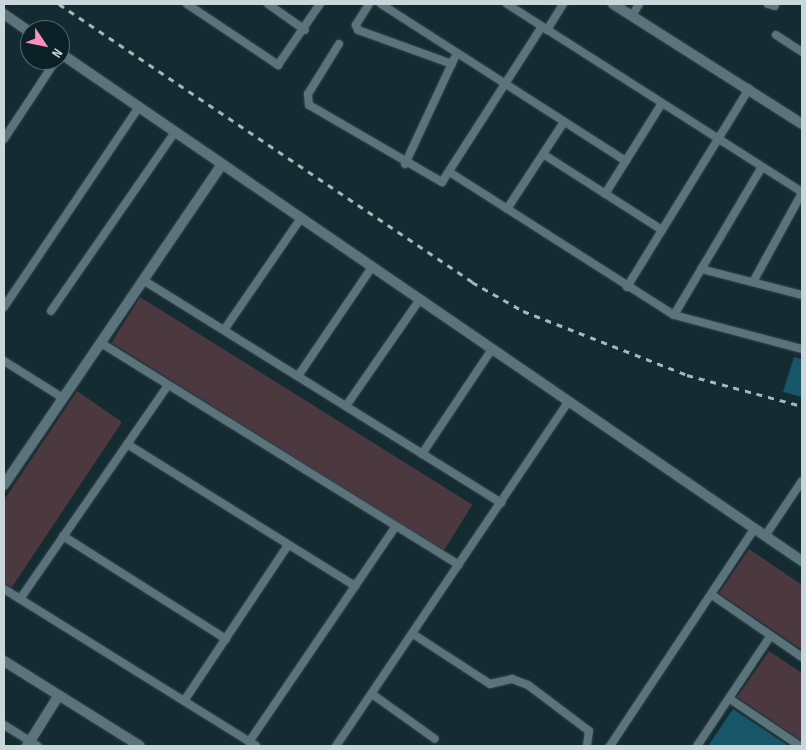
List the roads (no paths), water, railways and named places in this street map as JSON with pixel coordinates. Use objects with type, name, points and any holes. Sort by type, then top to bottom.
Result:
[{"type":"street","points":[[187,4],[276,65],[284,62],[320,4]]},
{"type":"street","points":[[369,4],[356,24],[358,30],[452,64]]},
{"type":"street","points":[[381,4],[626,161]]},
{"type":"street","points":[[508,4],[802,192],[753,282]]},
{"type":"street","points":[[339,44],[308,94],[309,105],[438,182],[451,173],[506,84],[544,28],[563,4]]},
{"type":"street","points":[[613,4],[802,124]]},
{"type":"street","points":[[632,16],[639,4]]},
{"type":"street","points":[[273,5],[305,30]]},
{"type":"street","points":[[4,14],[20,25]]},
{"type":"street","points":[[776,35],[802,52]]},
{"type":"street","points":[[405,164],[457,53]]},
{"type":"street","points":[[70,62],[139,107],[802,561]]},
{"type":"street","points":[[4,138],[49,70]]},
{"type":"street","points":[[626,286],[749,89]]},
{"type":"street","points":[[605,194],[662,103]]},
{"type":"street","points":[[4,307],[139,107]]},
{"type":"street","points":[[507,210],[564,122]]},
{"type":"street","points":[[51,311],[175,132]]},
{"type":"street","points":[[543,154],[662,230]]},
{"type":"street","points":[[4,485],[7,473],[63,398],[222,164]]},
{"type":"street","points":[[674,315],[762,167]]},
{"type":"street","points":[[451,173],[674,315],[802,349]]},
{"type":"street","points":[[224,330],[301,218]]},
{"type":"street","points":[[298,376],[372,267]]},
{"type":"street","points":[[701,269],[802,295]]},
{"type":"street","points":[[143,280],[501,503]]},
{"type":"street","points":[[346,406],[420,300]]},
{"type":"street","points":[[101,343],[460,565]]},
{"type":"street","points":[[422,454],[492,349]]},
{"type":"street","points":[[4,361],[63,398]]},
{"type":"street","points":[[20,599],[168,385]]},
{"type":"street","points":[[336,746],[569,401]]},
{"type":"street","points":[[127,444],[355,586]]},
{"type":"street","points":[[766,536],[802,481]]},
{"type":"street","points":[[249,742],[396,526]]},
{"type":"street","points":[[610,746],[755,528]]},
{"type":"street","points":[[64,536],[226,639]]},
{"type":"street","points":[[184,701],[288,545]]},
{"type":"street","points":[[4,589],[256,746]]},
{"type":"street","points":[[712,595],[802,657]]},
{"type":"street","points":[[413,634],[490,684],[512,679],[528,685],[589,731],[588,746]]},
{"type":"street","points":[[697,746],[771,635]]},
{"type":"street","points":[[4,661],[140,746]]},
{"type":"street","points":[[372,694],[435,739]]},
{"type":"street","points":[[4,725],[32,745],[59,695]]},
{"type":"street","points":[[730,699],[800,746]]},
{"type":"railway","points":[[59,4],[472,282],[523,311],[687,375],[802,406]]}]
